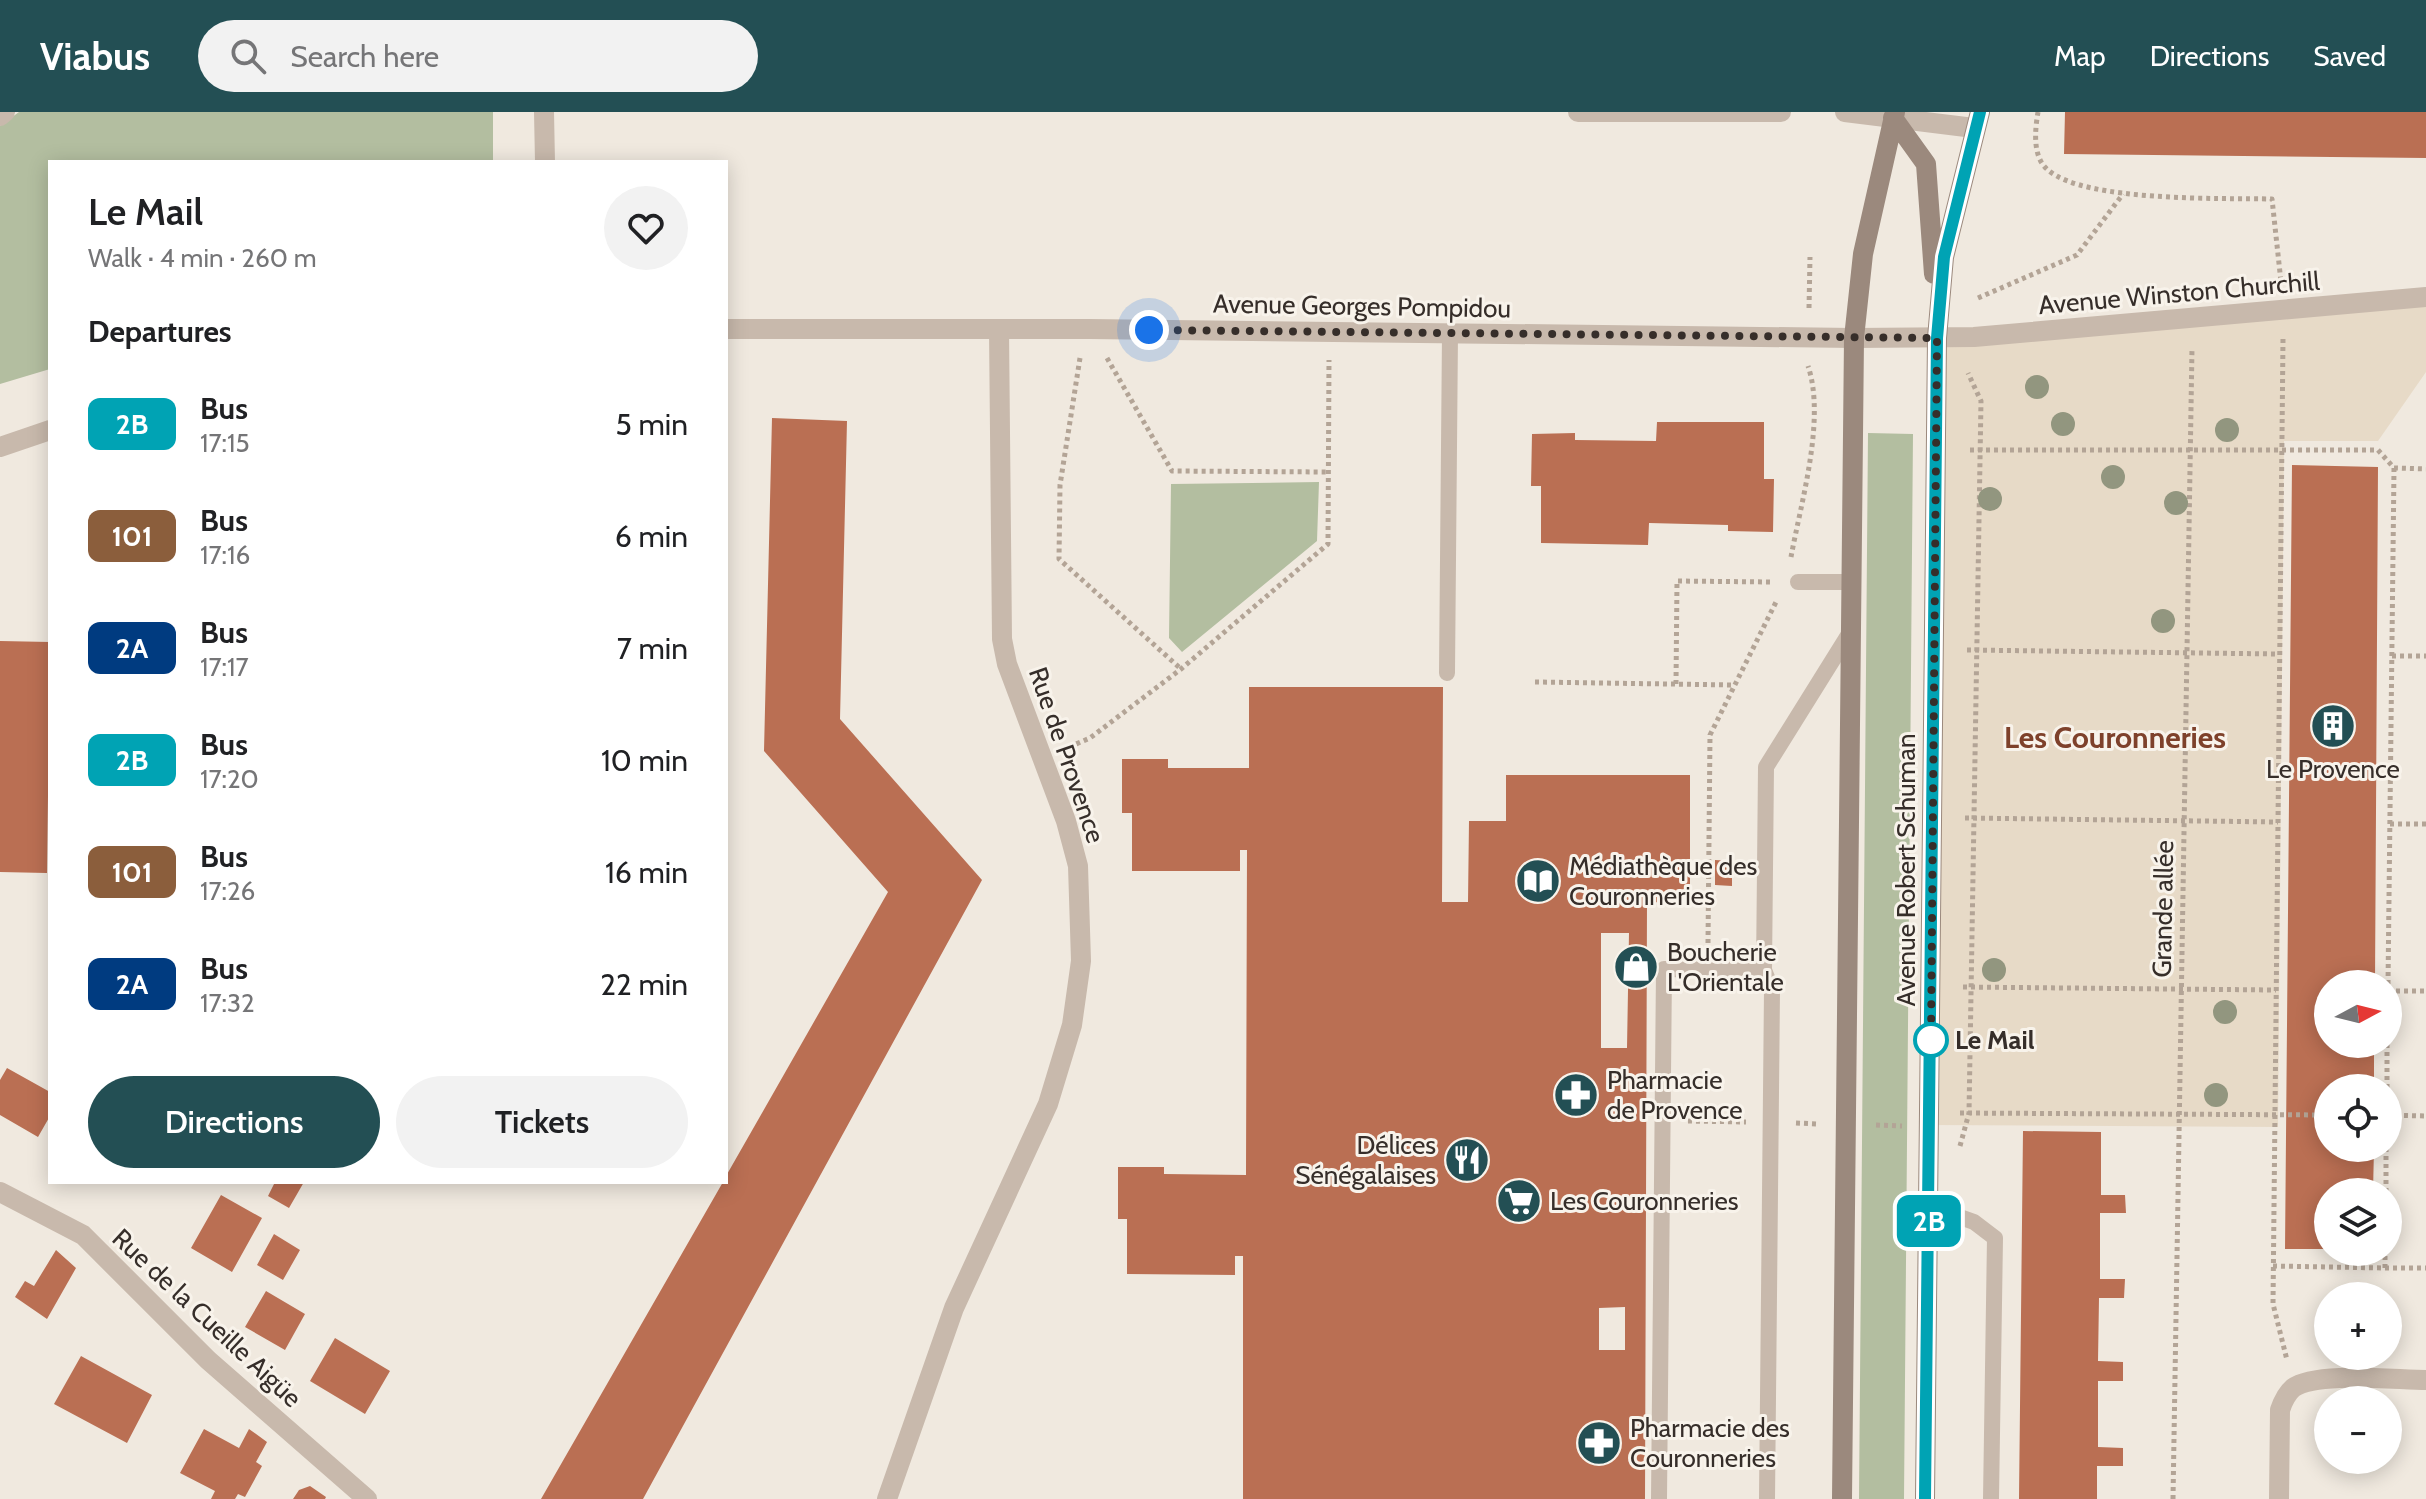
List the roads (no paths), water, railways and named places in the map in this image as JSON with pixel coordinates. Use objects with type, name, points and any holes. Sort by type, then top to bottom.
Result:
[{"type":"main road","points":[[1894,115],[1926,164],[1942,331]]},
{"type":"main road","points":[[1842,1499],[1854,338],[1863,254],[1894,115]]},
{"type":"main road","points":[[1942,331],[1944,257],[1977,120]]},
{"type":"main road","name":"Avenue Robert Schuman","points":[[1925,1499],[1942,331]]},
{"type":"street","points":[[0,116],[5,112]]},
{"type":"street","points":[[544,112],[545,160]]},
{"type":"street","points":[[1578,112],[1781,112]]},
{"type":"street","points":[[1845,112],[1977,120]]},
{"type":"street","name":"Avenue Winston Churchill","points":[[1854,338],[2193,319],[2426,297]]},
{"type":"street","name":"Avenue Georges Pompidou","points":[[728,329],[1089,329],[1854,338]]},
{"type":"street","name":"Rue de Provence","points":[[887,1499],[954,1308],[1048,1104],[1072,1025],[1081,961],[1078,866],[1066,821],[1007,664],[1002,639],[999,329]]},
{"type":"street","points":[[0,447],[48,431]]},
{"type":"street","name":"Rue de la Cueille Aigüe","points":[[0,1192],[83,1235],[208,1360],[367,1499]]},
{"type":"street","points":[[2279,1499],[2280,1410],[2294,1388],[2309,1380],[2328,1378],[2426,1380]]},
{"type":"lane","points":[[1447,673],[1450,333]]},
{"type":"lane","points":[[1792,582],[1850,582]]},
{"type":"lane","points":[[1767,1499],[1772,990],[1764,970],[1766,767],[1849,634]]},
{"type":"lane","points":[[1659,1499],[1664,969],[1764,970]]},
{"type":"lane","points":[[1929,1206],[1974,1222],[1995,1238],[1991,1499]]},
{"type":"place","name":"Le Provence","points":[[2333,726]]},
{"type":"place","name":"Médiathèque des Couronneries","points":[[1538,881]]},
{"type":"place","name":"Boucherie L'Orientale","points":[[1636,967]]},
{"type":"place","name":"Le Mail","points":[[1931,1040]]},
{"type":"place","name":"Pharmacie de Provence","points":[[1576,1095]]},
{"type":"place","name":"Délices Sénégalaises","points":[[1467,1160]]},
{"type":"place","name":"Les Couronneries","points":[[1519,1201]]},
{"type":"place","name":"Pharmacie des Couronneries","points":[[1599,1443]]},
{"type":"district","name":"Les Couronneries","points":[[2115,738]]}]
